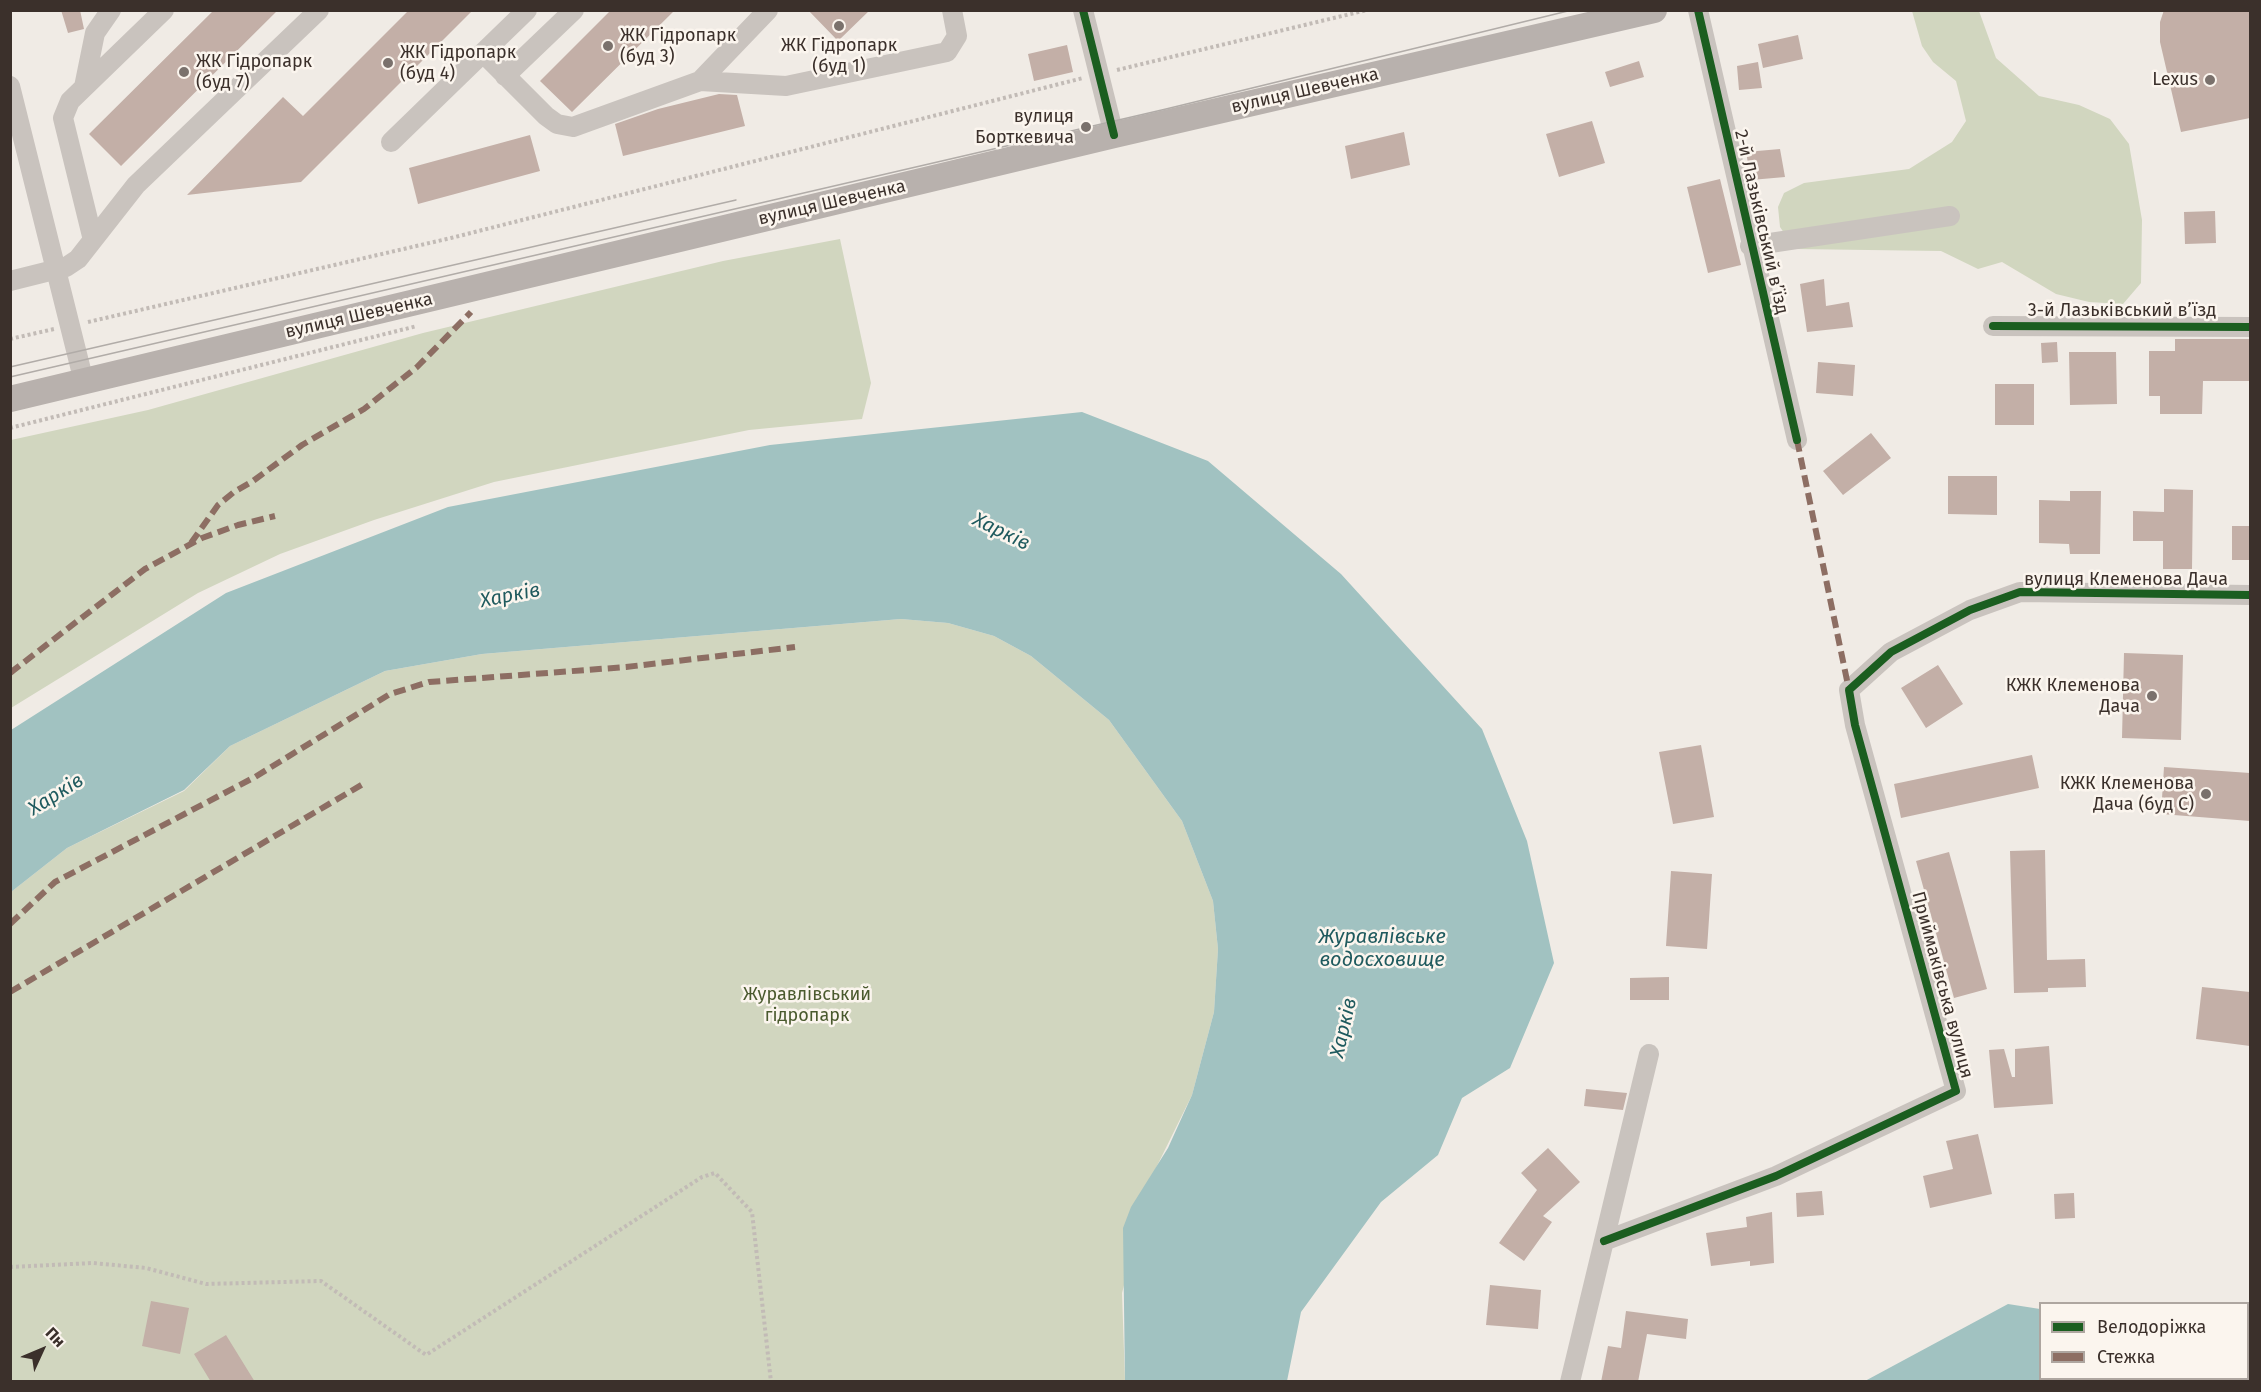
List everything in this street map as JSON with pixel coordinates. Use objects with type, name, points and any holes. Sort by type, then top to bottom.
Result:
[{"type":"main road","name":"вулиця Шевченка","points":[[10,399],[1114,135],[1654,10]]},
{"type":"street","points":[[84,87],[95,33],[111,10]]},
{"type":"street","points":[[93,240],[63,118],[70,101],[164,10]]},
{"type":"street","points":[[10,281],[55,270],[78,259],[136,185],[319,10]]},
{"type":"street","points":[[391,142],[527,10]]},
{"type":"street","points":[[505,76],[574,10]]},
{"type":"street","points":[[700,81],[768,10]]},
{"type":"street","points":[[483,53],[552,120],[557,124],[573,127],[700,81],[786,86],[947,52],[957,36],[952,10]]},
{"type":"street","points":[[1083,10],[1114,135]]},
{"type":"street","name":"2-й Лазьківський в’їзд","points":[[1698,10],[1750,246],[1797,440]]},
{"type":"street","points":[[10,86],[68,326],[84,382]]},
{"type":"street","points":[[1750,246],[1950,216]]},
{"type":"street","name":"3-й Лазьківський в’їзд","points":[[1993,326],[2250,327]]},
{"type":"street","name":"вулиця Клеменова Дача","points":[[1849,690],[1891,652],[1907,642],[1970,610],[2020,592],[2250,595]]},
{"type":"street","name":"Приймаківська вулиця","points":[[1604,1241],[1776,1176],[1956,1091],[1855,725],[1849,690]]},
{"type":"street","points":[[1570,1382],[1649,1054]]},
{"type":"path","points":[[10,339],[451,238],[1099,74],[1367,10]]},
{"type":"path","points":[[10,1267],[93,1263],[146,1268],[206,1284],[321,1281],[426,1355],[702,1177],[715,1173],[752,1212],[771,1382]]},
{"type":"green space","points":[[1912,11],[1979,11],[1996,58],[2039,96],[2079,105],[2110,119],[2129,144],[2142,220],[2141,283],[2123,304],[2089,302],[2056,294],[2002,262],[1978,269],[1941,251],[1795,249],[1780,227],[1778,207],[1784,193],[1804,183],[1909,169],[1952,142],[1966,121],[1956,81],[1933,62],[1922,46]]},
{"type":"green space","points":[[840,239],[871,383],[862,419],[749,430],[494,482],[374,520],[280,554],[198,593],[11,708],[11,440],[148,410],[423,333],[723,261]]},
{"type":"green space","name":"Журавлівський гідропарк","points":[[901,619],[948,623],[994,636],[1031,656],[1109,720],[1182,821],[1213,901],[1218,949],[1214,1012],[1192,1095],[1153,1174],[1122,1293],[1125,1381],[11,1382],[11,892],[67,848],[184,791],[230,746],[385,671],[482,654]]},
{"type":"water","name":"Журавлівське водосховище","points":[[1082,412],[1208,461],[1341,574],[1482,729],[1527,841],[1554,963],[1510,1068],[1462,1098],[1438,1155],[1381,1202],[1301,1312],[1287,1381],[1125,1381],[1123,1228],[1131,1207],[1168,1148],[1192,1095],[1214,1012],[1218,949],[1213,901],[1182,821],[1109,720],[1031,656],[994,636],[948,623],[901,619],[482,654],[385,671],[230,746],[184,790],[67,848],[11,892],[11,730],[226,593],[448,507],[770,445]]},
{"type":"water","points":[[2250,1303],[2250,1381],[1865,1381],[2008,1304],[2039,1309],[2039,1380],[2249,1380]]},
{"type":"building","points":[[61,10],[80,10],[84,29],[68,33]]},
{"type":"building","name":"ЖК Гідропарк (буд 7)","points":[[214,10],[278,10],[121,166],[89,134]]},
{"type":"building","points":[[409,10],[473,10],[301,182],[187,195],[283,97],[303,116]]},
{"type":"building","name":"ЖК Гідропарк (буд 3)","points":[[611,10],[675,10],[572,112],[540,81]]},
{"type":"building","name":"ЖК Гідропарк (буд 1)","points":[[808,10],[870,10],[838,41]]},
{"type":"building","name":"Lexus","points":[[2164,10],[2250,10],[2250,118],[2181,132],[2160,42],[2160,22]]},
{"type":"building","points":[[1798,35],[1803,59],[1763,68],[1758,44]]},
{"type":"building","points":[[1067,45],[1073,72],[1034,81],[1028,54]]},
{"type":"building","points":[[1639,61],[1644,77],[1610,87],[1605,72]]},
{"type":"building","points":[[1758,62],[1762,88],[1739,90],[1737,66]]},
{"type":"building","points":[[719,94],[737,95],[745,126],[623,156],[615,124],[658,109]]},
{"type":"building","points":[[1592,121],[1605,163],[1559,177],[1546,134]]},
{"type":"building","points":[[1404,132],[1410,165],[1351,179],[1345,146]]},
{"type":"building","points":[[530,135],[540,171],[418,204],[409,168]]},
{"type":"building","points":[[1780,149],[1785,177],[1751,180],[1746,152]]},
{"type":"building","points":[[1720,179],[1741,265],[1708,273],[1687,187]]},
{"type":"building","points":[[2215,211],[2216,243],[2185,244],[2184,212]]},
{"type":"building","points":[[1824,279],[1826,306],[1849,302],[1853,327],[1807,332],[1800,284]]},
{"type":"building","points":[[2175,339],[2250,339],[2250,381],[2203,381],[2202,414],[2160,414],[2160,396],[2149,396],[2149,351],[2175,351]]},
{"type":"building","points":[[2057,342],[2058,362],[2042,363],[2041,343]]},
{"type":"building","points":[[2069,352],[2116,352],[2117,404],[2070,405]]},
{"type":"building","points":[[1818,362],[1855,365],[1853,396],[1816,393]]},
{"type":"building","points":[[1995,384],[2034,384],[2034,425],[1995,425]]},
{"type":"building","points":[[1871,433],[1891,458],[1843,495],[1823,471]]},
{"type":"building","points":[[1948,476],[1997,476],[1997,515],[1948,514]]},
{"type":"building","points":[[2164,489],[2193,490],[2192,569],[2163,569],[2163,541],[2133,541],[2133,511],[2164,512]]},
{"type":"building","points":[[2070,491],[2101,491],[2100,554],[2070,554],[2069,544],[2039,543],[2039,500],[2070,501]]},
{"type":"building","points":[[2232,526],[2250,526],[2250,560],[2232,560]]},
{"type":"building","name":"КЖК Клеменова Дача","points":[[2124,653],[2183,655],[2181,740],[2122,738]]},
{"type":"building","points":[[1938,665],[1963,704],[1926,728],[1901,688]]},
{"type":"building","points":[[1701,745],[1714,817],[1673,824],[1659,752]]},
{"type":"building","points":[[2032,755],[2039,788],[1901,818],[1894,784]]},
{"type":"building","name":"КЖК Клеменова Дача (буд С)","points":[[2164,767],[2250,773],[2250,821],[2161,814]]},
{"type":"building","points":[[2045,850],[2047,960],[2085,959],[2086,987],[2048,988],[2048,992],[2014,993],[2010,851]]},
{"type":"building","points":[[1949,852],[1987,989],[1954,998],[1916,861]]},
{"type":"building","points":[[1671,871],[1712,874],[1707,949],[1666,946]]},
{"type":"building","points":[[1669,977],[1669,1000],[1630,1000],[1630,978]]},
{"type":"building","points":[[2202,987],[2250,992],[2250,1046],[2196,1039]]},
{"type":"building","points":[[2049,1046],[2053,1104],[1994,1108],[1989,1050],[2004,1049],[2012,1077],[2015,1077],[2015,1049]]},
{"type":"building","points":[[1586,1089],[1627,1093],[1623,1110],[1584,1106]]},
{"type":"building","points":[[1978,1134],[1992,1194],[1930,1208],[1923,1176],[1953,1169],[1946,1141]]},
{"type":"building","points":[[1548,1148],[1580,1182],[1543,1216],[1552,1222],[1524,1261],[1499,1243],[1537,1190],[1521,1173]]},
{"type":"building","points":[[1822,1191],[1824,1215],[1797,1217],[1796,1193]]},
{"type":"building","points":[[2074,1193],[2075,1218],[2055,1219],[2054,1194]]},
{"type":"building","points":[[1772,1212],[1774,1263],[1750,1266],[1750,1261],[1711,1266],[1706,1233],[1747,1227],[1746,1217]]},
{"type":"building","points":[[1490,1285],[1541,1290],[1538,1329],[1486,1325]]},
{"type":"building","points":[[151,1301],[189,1308],[180,1354],[142,1346]]},
{"type":"building","points":[[1626,1311],[1688,1319],[1686,1339],[1647,1334],[1638,1382],[1601,1382],[1608,1346],[1621,1348]]},
{"type":"building","points":[[226,1335],[255,1382],[211,1382],[194,1354]]},
{"type":"tram line","points":[[10,377],[1166,109],[1572,10]]},
{"type":"tram line","points":[[10,367],[736,200]]},
{"type":"marked path","points":[[191,543],[218,505],[302,445],[364,409],[417,367],[471,312]]},
{"type":"marked path","points":[[1797,440],[1849,690]]},
{"type":"marked path","points":[[10,673],[145,569],[202,538],[238,525],[275,516]]},
{"type":"marked path","points":[[10,924],[55,882],[255,777],[390,694],[429,682],[626,667],[795,647]]},
{"type":"marked path","points":[[10,992],[363,784]]},
{"type":"cycle path","points":[[1083,10],[1114,135]]},
{"type":"cycle path","points":[[1698,10],[1797,440]]},
{"type":"cycle path","points":[[1993,326],[2250,327]]},
{"type":"cycle path","points":[[1604,1241],[1776,1176],[1956,1091],[1855,725],[1849,690],[1891,652],[1970,610],[2020,592],[2250,595]]},
{"type":"place","name":"ЖК Гідропарк (буд 1)","points":[[839,26]]},
{"type":"place","name":"ЖК Гідропарк (буд 3)","points":[[608,46]]},
{"type":"place","name":"ЖК Гідропарк (буд 4)","points":[[388,63]]},
{"type":"place","name":"ЖК Гідропарк (буд 7)","points":[[184,72]]},
{"type":"place","name":"Lexus","points":[[2210,80]]},
{"type":"place","name":"вулиця Борткевича","points":[[1086,127]]},
{"type":"place","name":"КЖК Клеменова Дача","points":[[2152,696]]},
{"type":"place","name":"КЖК Клеменова Дача (буд С)","points":[[2206,794]]},
{"type":"water label","name":"Харків","points":[[1001,532]]},
{"type":"water label","name":"Харків","points":[[510,596]]},
{"type":"water label","name":"Харків","points":[[56,795]]},
{"type":"water label","name":"Харків","points":[[1344,1028]]}]
